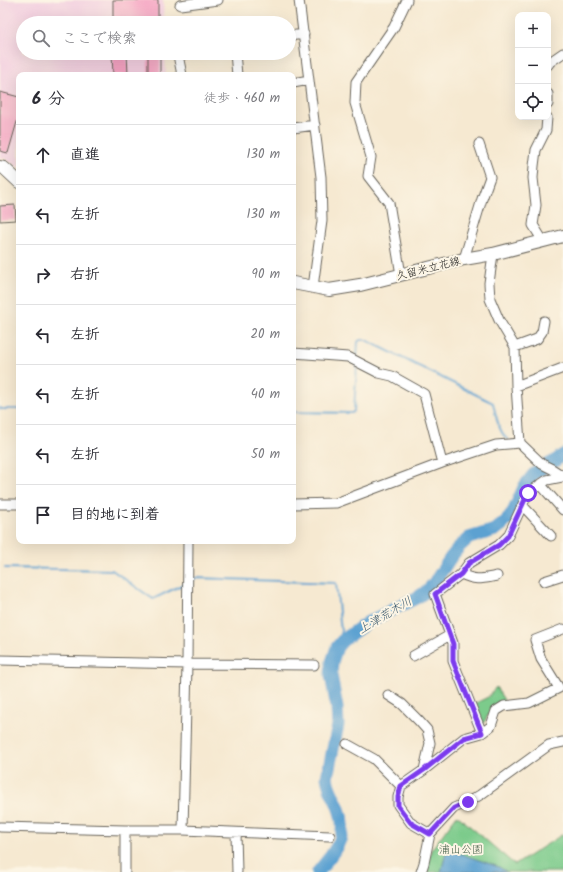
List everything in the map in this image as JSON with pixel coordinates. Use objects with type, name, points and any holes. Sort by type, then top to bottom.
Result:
[{"type":"main road","points":[[0,167],[4,168],[16,179]]},
{"type":"main road","name":"久留米立花線","points":[[296,284],[329,290],[360,285],[563,236]]},
{"type":"street","points":[[180,5],[218,0]]},
{"type":"street","points":[[299,0],[321,177],[322,221],[313,287]]},
{"type":"street","points":[[400,275],[389,203],[368,176],[370,157],[355,103],[356,82],[394,27],[407,0]]},
{"type":"street","points":[[296,35],[304,34]]},
{"type":"street","points":[[551,61],[563,53]]},
{"type":"street","points":[[179,60],[181,72]]},
{"type":"street","points":[[235,60],[237,72]]},
{"type":"street","points":[[296,82],[309,80]]},
{"type":"street","points":[[543,241],[533,225],[536,205],[533,178],[536,150],[546,130],[547,120]]},
{"type":"street","points":[[296,128],[315,125]]},
{"type":"street","points":[[464,259],[490,177],[479,144]]},
{"type":"street","points":[[493,254],[489,283],[490,299],[499,320],[515,347],[520,443],[542,464],[563,476]]},
{"type":"street","points":[[515,347],[537,339],[542,332],[544,321]]},
{"type":"street","points":[[296,353],[348,357],[378,374],[392,376],[424,394],[442,463]]},
{"type":"street","points":[[516,386],[562,371]]},
{"type":"street","points":[[296,504],[336,503],[442,463],[496,445],[520,443]]},
{"type":"street","points":[[482,733],[453,661],[453,644],[435,594],[461,574],[469,563],[499,545],[508,536],[528,493],[547,480],[563,476]]},
{"type":"street","points":[[540,484],[563,510]]},
{"type":"street","points":[[0,504],[16,504]]},
{"type":"street","points":[[523,506],[550,536]]},
{"type":"street","points":[[183,830],[188,544]]},
{"type":"street","points":[[461,574],[479,580],[497,576]]},
{"type":"street","points":[[544,581],[563,575]]},
{"type":"street","points":[[430,834],[411,823],[398,806],[398,797],[401,786],[424,770],[464,738],[482,733],[491,726],[496,711],[500,708],[504,706],[529,703],[558,688],[541,659],[535,640],[563,629]]},
{"type":"street","points":[[413,656],[450,635]]},
{"type":"street","points":[[0,660],[314,665]]},
{"type":"street","points":[[388,694],[402,704],[426,730],[430,743],[424,770]]},
{"type":"street","points":[[421,872],[430,834],[454,808],[480,795],[549,745],[563,742]]},
{"type":"street","points":[[347,744],[374,759],[401,786]]},
{"type":"street","points":[[0,827],[183,830],[330,836]]},
{"type":"street","points":[[125,830],[125,872]]},
{"type":"street","points":[[236,833],[237,872]]},
{"type":"shaded area","points":[[0,0],[163,0],[164,16],[16,16],[16,60],[165,60],[166,72],[16,72],[16,166],[4,158],[0,158]]},
{"type":"green space","points":[[496,687],[504,700],[492,708],[482,726],[474,704],[488,697]]},
{"type":"green space","name":"浦山公園","points":[[457,815],[515,865],[563,834],[563,872],[426,872],[431,850]]},
{"type":"water","points":[[447,849],[499,867],[507,872],[441,872]]},
{"type":"building","points":[[113,0],[158,0],[158,16],[113,16]]},
{"type":"building","points":[[112,60],[127,60],[128,72],[113,72]]},
{"type":"building","points":[[148,60],[160,60],[160,72],[148,72]]},
{"type":"building","points":[[0,92],[16,96],[16,125],[8,153],[0,151]]},
{"type":"building","points":[[15,205],[16,220],[0,221],[0,206]]},
{"type":"waterway","points":[[357,358],[358,342],[360,340],[366,340],[493,403],[500,428],[508,440]]},
{"type":"waterway","points":[[296,412],[352,413],[354,411],[357,364]]},
{"type":"waterway","points":[[0,407],[0,409],[16,409]]},
{"type":"waterway","name":"上津荒木川","points":[[318,872],[335,849],[342,834],[341,817],[327,777],[338,725],[337,708],[331,675],[332,662],[337,647],[342,641],[368,622],[418,597],[428,590],[460,546],[469,538],[495,530],[503,524],[510,517],[524,487],[533,475],[563,455]]},
{"type":"waterway","points":[[5,568],[112,570],[153,599],[186,583]]},
{"type":"waterway","points":[[191,580],[195,578],[336,583],[342,641]]},
{"type":"route","points":[[468,802],[454,808],[430,834],[411,823],[398,806],[398,797],[401,786],[424,770],[464,738],[482,733],[453,661],[453,644],[435,594],[461,574],[469,563],[499,545],[508,536],[528,493]]}]
